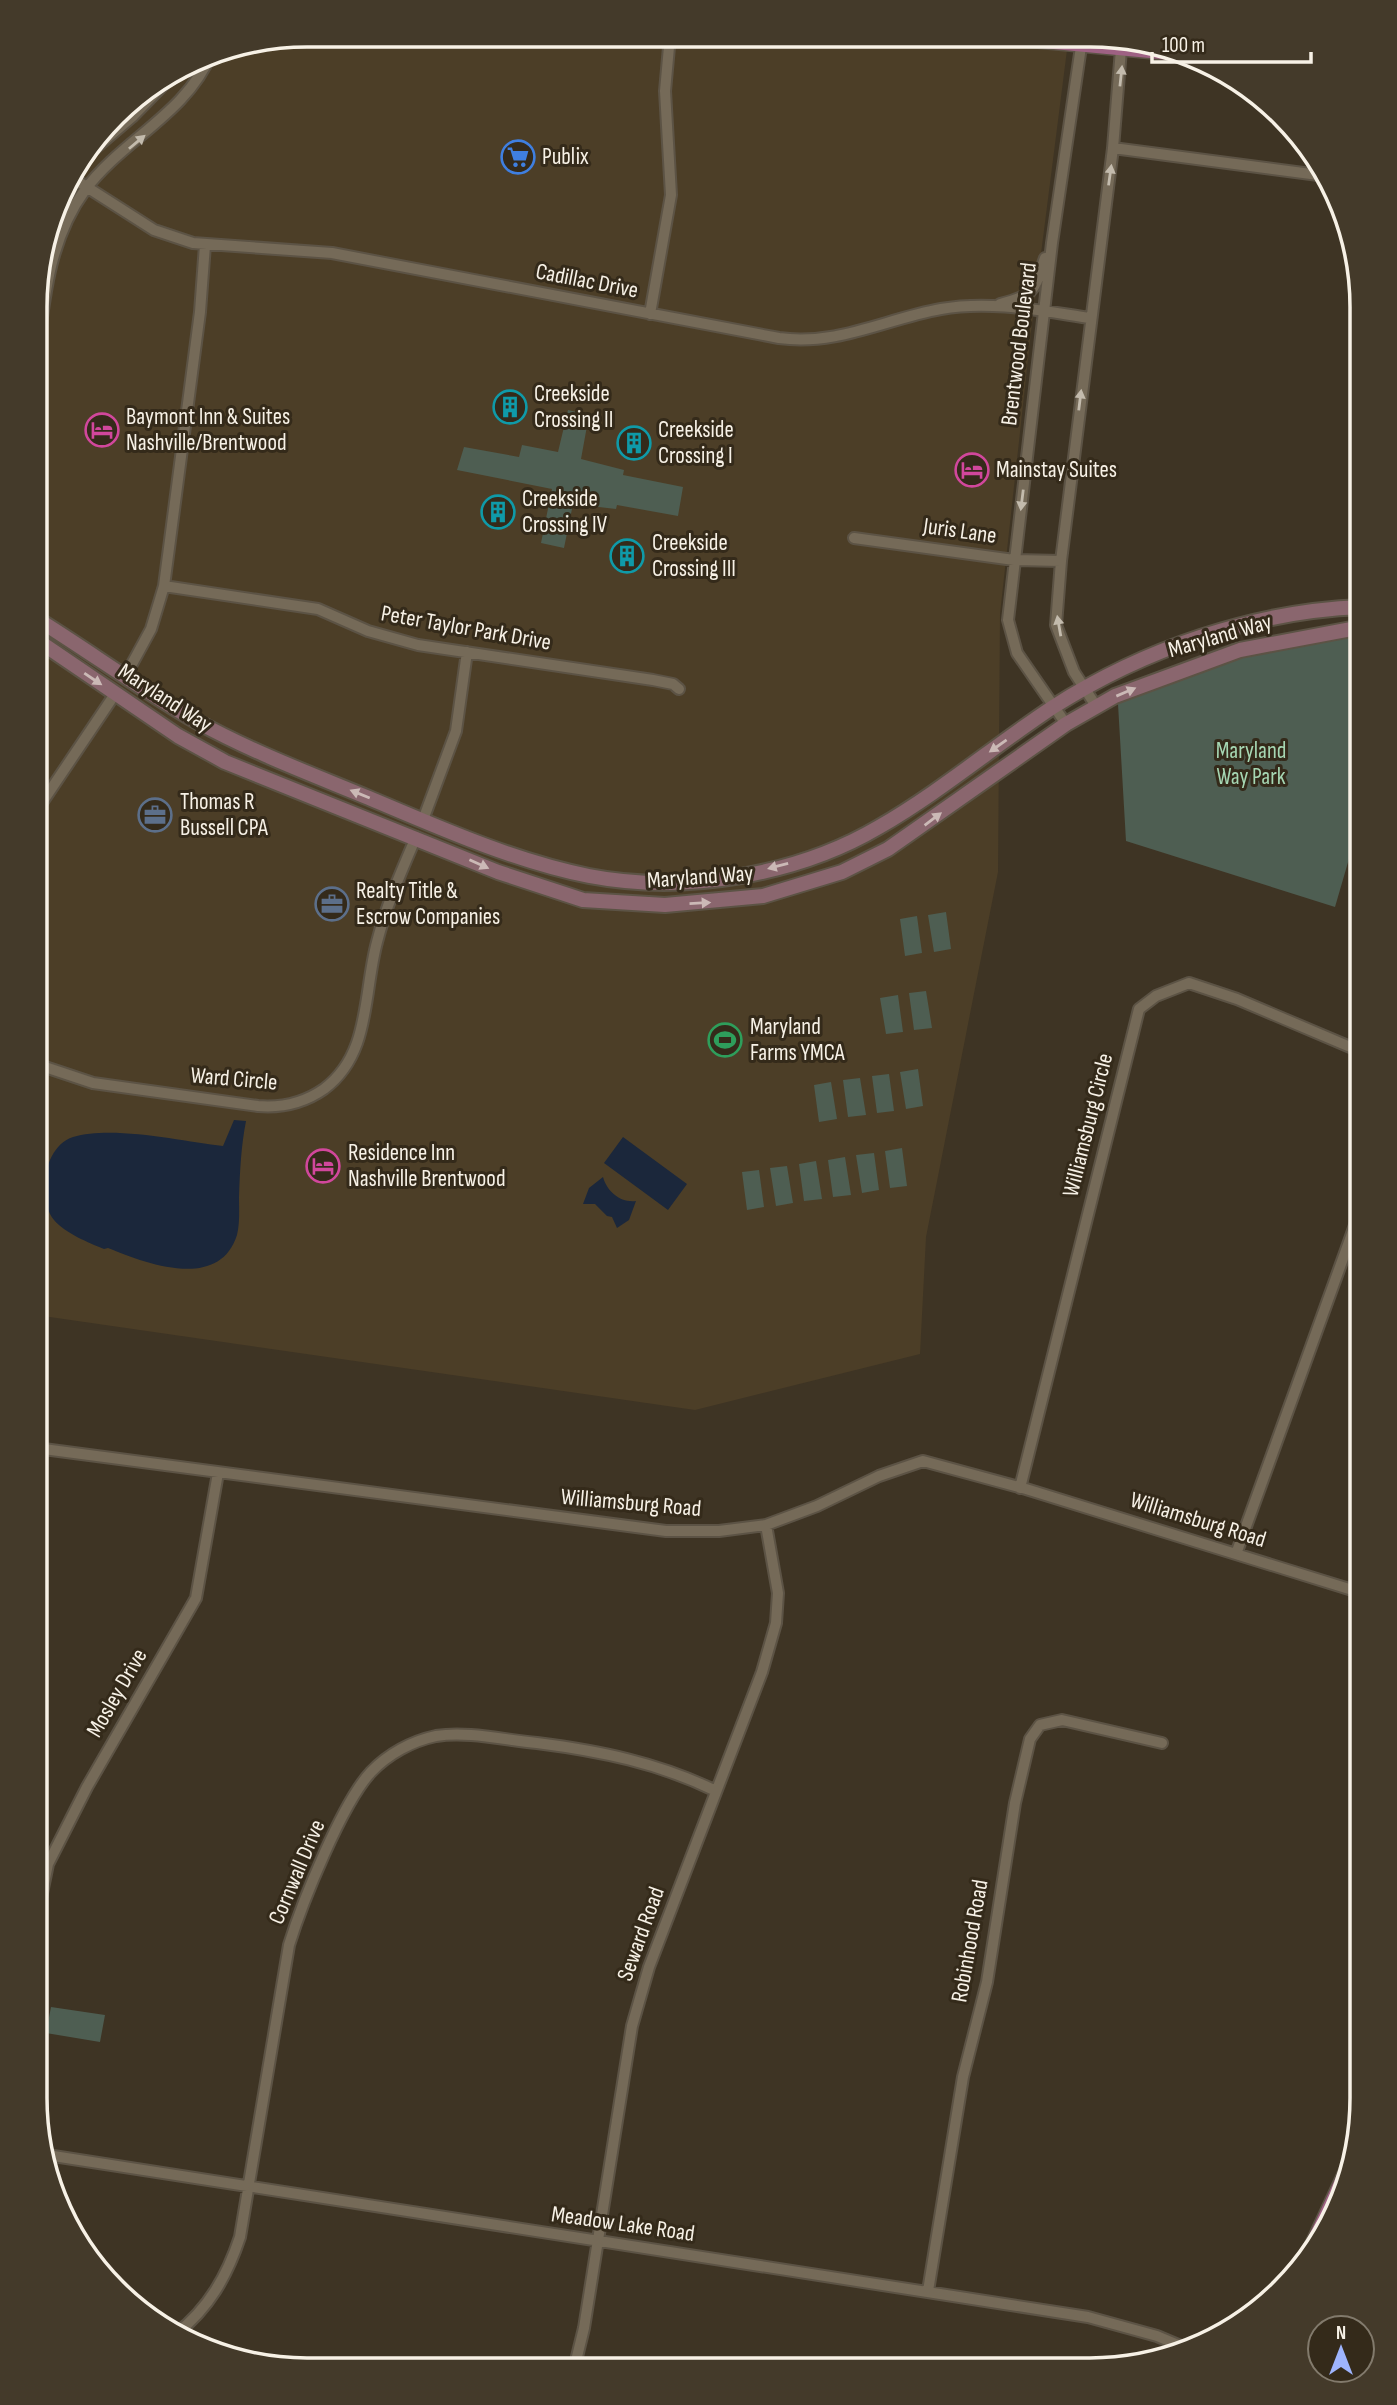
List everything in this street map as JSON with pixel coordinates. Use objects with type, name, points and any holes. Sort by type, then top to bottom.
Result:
[{"type":"main road","name":"Maryland Way","points":[[47,625],[193,720],[244,747],[423,820],[509,852],[588,875],[629,881],[703,881],[776,868],[832,849],[894,818],[1084,688],[1165,650],[1237,626],[1321,609],[1350,608]]},
{"type":"main road","points":[[1321,609],[1325,633]]},
{"type":"main road","name":"Maryland Way","points":[[47,647],[177,736],[225,762],[498,872],[583,900],[646,905],[723,902],[812,883],[842,872],[905,838],[1066,724],[1096,706],[1159,678],[1240,650],[1350,629]]},
{"type":"main road","points":[[115,694],[127,676]]},
{"type":"main road","points":[[894,818],[905,838]]},
{"type":"main road","points":[[416,837],[423,820]]},
{"type":"main road","points":[[804,859],[812,883]]},
{"type":"main road","points":[[583,900],[588,875]]},
{"type":"street","points":[[650,314],[671,195],[665,91],[669,47]]},
{"type":"street","name":"Brentwood Boulevard","points":[[1066,724],[1017,653],[1008,620],[1052,243],[1081,47]]},
{"type":"street","points":[[1096,706],[1074,672],[1056,625],[1061,561],[1113,148],[1122,49]]},
{"type":"street","points":[[52,257],[56,244],[87,188],[187,93],[202,70]]},
{"type":"street","points":[[125,123],[141,108]]},
{"type":"street","points":[[1113,148],[1313,174]]},
{"type":"street","name":"Cadillac Drive","points":[[79,183],[164,235],[205,245],[332,253],[779,338],[813,341],[849,336],[940,310],[989,307],[1090,318]]},
{"type":"street","points":[[989,307],[1021,299],[1034,289],[1052,243]]},
{"type":"street","points":[[127,676],[151,629],[164,586],[200,312],[205,245]]},
{"type":"street","name":"Juris Lane","points":[[854,538],[1014,560],[1061,561]]},
{"type":"street","name":"Peter Taylor Park Drive","points":[[164,586],[318,609],[368,631],[418,645],[653,680],[673,684],[680,689]]},
{"type":"street","points":[[423,820],[456,731],[467,652]]},
{"type":"street","points":[[47,795],[115,694]]},
{"type":"street","name":"Ward Circle","points":[[47,1068],[93,1083],[258,1106],[279,1106],[312,1097],[338,1077],[356,1048],[377,942],[416,837]]},
{"type":"street","name":"Williamsburg Circle","points":[[1020,1488],[1139,1009],[1156,996],[1189,983],[1237,999],[1350,1047]]},
{"type":"street","points":[[1236,1554],[1350,1239]]},
{"type":"street","name":"Williamsburg Road","points":[[47,1450],[666,1531],[719,1531],[766,1525],[817,1506],[879,1476],[923,1461],[1350,1589]]},
{"type":"street","name":"Mosley Drive","points":[[47,1869],[88,1787],[196,1598],[218,1474]]},
{"type":"street","name":"Seward Road","points":[[577,2358],[632,2026],[649,1968],[762,1672],[776,1623],[778,1593],[766,1525]]},
{"type":"street","name":"Robinhood Road","points":[[928,2291],[963,2077],[987,1982],[1015,1803],[1030,1739],[1040,1726],[1062,1720],[1162,1744]]},
{"type":"street","name":"Cornwall Drive","points":[[185,2327],[194,2320],[230,2269],[240,2237],[289,1945],[305,1901],[356,1794],[381,1763],[420,1740],[467,1735],[627,1758],[716,1791]]},
{"type":"street","name":"Meadow Lake Road","points":[[54,2156],[249,2185],[596,2243],[1088,2317],[1175,2343]]},
{"type":"shaded area","points":[[308,47],[1035,47],[1067,50],[1031,332],[1000,614],[998,872],[926,1237],[920,1354],[695,1410],[47,1317],[49,274],[56,240],[67,208],[82,177],[101,149],[149,101],[177,82],[224,61],[274,49]]},
{"type":"green space","points":[[568,410],[589,415],[581,459],[624,470],[623,475],[683,487],[678,516],[617,505],[616,509],[573,504],[564,548],[541,543],[552,489],[457,470],[464,447],[519,457],[522,445],[558,452]]},
{"type":"green space","name":"Maryland Way Park","points":[[1350,635],[1350,855],[1335,907],[1126,841],[1118,704],[1204,662],[1304,637]]},
{"type":"green space","points":[[946,912],[951,949],[934,952],[928,915]]},
{"type":"green space","points":[[917,916],[922,953],[905,956],[900,919]]},
{"type":"green space","points":[[926,991],[932,1028],[914,1030],[909,993]]},
{"type":"green space","points":[[898,995],[903,1032],[886,1034],[880,998]]},
{"type":"green space","points":[[918,1069],[923,1106],[906,1109],[900,1072]]},
{"type":"green space","points":[[889,1074],[894,1111],[877,1113],[872,1076]]},
{"type":"green space","points":[[860,1078],[866,1115],[848,1117],[843,1080]]},
{"type":"green space","points":[[831,1082],[837,1119],[819,1122],[814,1085]]},
{"type":"green space","points":[[902,1148],[907,1186],[890,1188],[885,1151]]},
{"type":"green space","points":[[874,1153],[879,1190],[862,1193],[856,1155]]},
{"type":"green space","points":[[845,1157],[851,1195],[833,1197],[828,1160]]},
{"type":"green space","points":[[816,1161],[822,1199],[804,1201],[799,1164]]},
{"type":"green space","points":[[787,1166],[793,1203],[776,1206],[770,1168]]},
{"type":"green space","points":[[759,1170],[764,1207],[747,1210],[742,1172]]},
{"type":"green space","points":[[51,2007],[105,2015],[100,2042],[47,2033]]},
{"type":"water","points":[[234,1120],[246,1121],[237,1235],[228,1253],[214,1263],[198,1268],[160,1266],[108,1248],[104,1249],[64,1229],[48,1210],[49,1161],[63,1142],[73,1137],[127,1133],[223,1146]]},
{"type":"water","points":[[623,1137],[687,1184],[668,1210],[604,1163]]},
{"type":"water","points":[[603,1177],[615,1195],[636,1201],[629,1220],[617,1228],[612,1217],[607,1216],[595,1204],[583,1204],[589,1188]]},
{"type":"place","name":"Publix","points":[[518,157]]},
{"type":"place","name":"Creekside Crossing II","points":[[510,407]]},
{"type":"place","name":"Baymont Inn & Suites Nashville/Brentwood","points":[[102,430]]},
{"type":"place","name":"Creekside Crossing I","points":[[634,443]]},
{"type":"place","name":"Mainstay Suites","points":[[972,470]]},
{"type":"place","name":"Creekside Crossing IV","points":[[498,512]]},
{"type":"place","name":"Creekside Crossing III","points":[[627,556]]},
{"type":"place","name":"Thomas R Bussell CPA","points":[[155,815]]},
{"type":"place","name":"Realty Title & Escrow Companies","points":[[332,904]]},
{"type":"place","name":"Maryland Farms YMCA","points":[[725,1040]]},
{"type":"place","name":"Residence Inn Nashville Brentwood","points":[[323,1166]]}]
